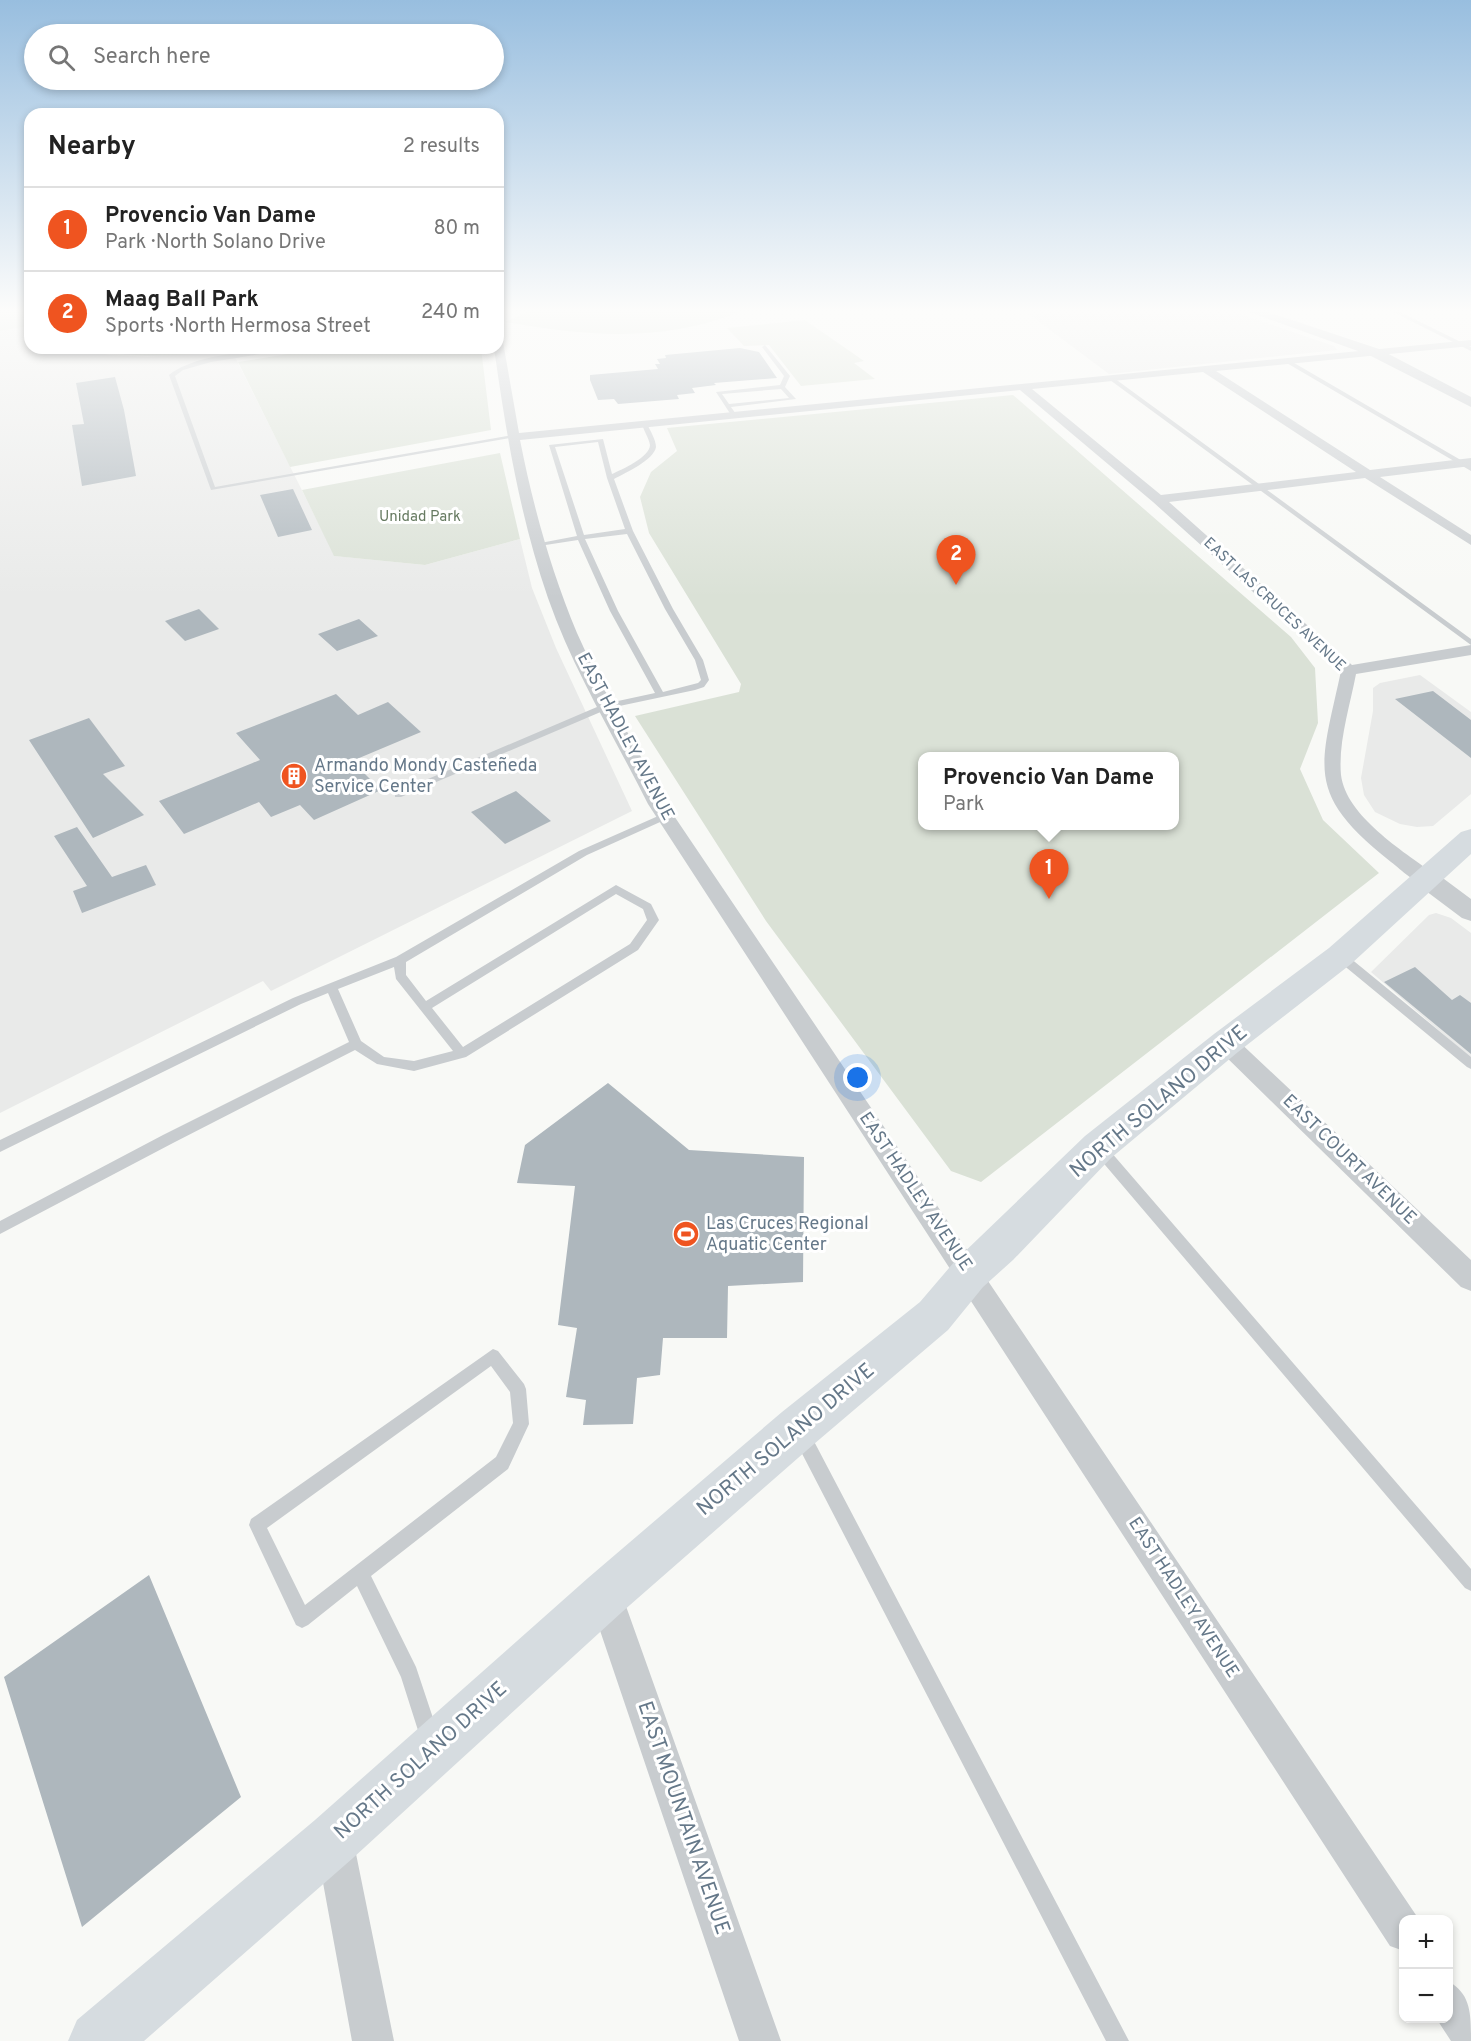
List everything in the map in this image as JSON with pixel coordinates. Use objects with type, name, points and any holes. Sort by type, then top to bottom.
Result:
[{"type":"main road","name":"NORTH SOLANO DRIVE","points":[[98,2041],[334,1839],[605,1595],[798,1428],[934,1316],[969,1274],[999,1247],[1098,1147],[1226,1043],[1340,956],[1471,838]]},
{"type":"street","name":"EAST HADLEY AVENUE","points":[[508,407],[513,437],[539,544],[570,633],[665,816],[1399,1924]]},
{"type":"street","points":[[513,437],[832,407]]},
{"type":"street","name":"EAST LAS CRUCES AVENUE","points":[[1047,407],[1158,499],[1349,670],[1333,756],[1334,784],[1348,811],[1380,842],[1471,912]]},
{"type":"street","points":[[1264,407],[1471,541]]},
{"type":"street","points":[[1158,499],[1468,464]]},
{"type":"street","points":[[1349,670],[1471,650]]},
{"type":"street","name":"EAST COURT AVENUE","points":[[1226,1043],[1471,1278]]},
{"type":"street","name":"EAST MOUNTAIN AVENUE","points":[[605,1595],[760,2041]]},
{"type":"street","points":[[334,1839],[373,2041]]},
{"type":"lane","points":[[184,407],[213,489],[513,437]]},
{"type":"lane","points":[[728,407],[735,417]]},
{"type":"lane","points":[[1150,407],[1471,644]]},
{"type":"lane","points":[[1368,407],[1468,464]]},
{"type":"lane","points":[[610,478],[636,465],[652,450],[653,444],[644,424]]},
{"type":"lane","points":[[398,795],[607,706],[701,685],[705,680],[704,671],[629,531],[596,429]]},
{"type":"lane","points":[[601,440],[551,446],[582,538],[636,654],[660,694]]},
{"type":"lane","points":[[539,544],[629,531]]},
{"type":"lane","points":[[0,1146],[297,1001],[400,960],[583,853],[665,816]]},
{"type":"lane","points":[[331,987],[356,1044],[381,1061],[414,1066],[462,1054],[634,947],[653,920],[647,907],[616,889],[425,1007]]},
{"type":"lane","points":[[1340,956],[1471,1064]]},
{"type":"lane","points":[[400,960],[400,976],[462,1054]]},
{"type":"lane","points":[[0,1228],[168,1139],[356,1044]]},
{"type":"lane","points":[[1098,1147],[1471,1582]]},
{"type":"lane","points":[[493,1356],[518,1389],[521,1424],[502,1463],[360,1573],[302,1619],[257,1525],[493,1356]]},
{"type":"lane","points":[[798,1428],[1118,2041]]},
{"type":"lane","points":[[360,1573],[409,1674],[434,1751]]},
{"type":"shaded area","points":[[0,407],[260,407],[335,556],[425,565],[520,539],[532,588],[556,648],[632,811],[271,991],[263,981],[0,1113]]},
{"type":"shaded area","points":[[1420,675],[1471,712],[1471,794],[1433,826],[1417,827],[1400,824],[1375,812],[1364,795],[1361,778],[1373,711],[1373,688],[1380,683]]},
{"type":"shaded area","points":[[1436,913],[1451,918],[1471,933],[1471,1058],[1371,972],[1429,915]]},
{"type":"green space","points":[[260,407],[488,407],[491,430],[290,467]]},
{"type":"green space","points":[[885,407],[1027,407],[1291,637],[1315,668],[1318,723],[1300,769],[1323,820],[1379,873],[981,1182],[951,1171],[766,921],[635,716],[739,692],[741,684],[649,533],[640,497],[651,472],[677,451],[667,428]]},
{"type":"green space","name":"Unidad Park","points":[[500,453],[520,539],[425,565],[334,556],[302,490]]},
{"type":"building","points":[[81,407],[123,407],[136,476],[82,486],[72,425],[84,424]]},
{"type":"building","points":[[293,489],[312,530],[278,537],[260,495]]},
{"type":"building","points":[[199,609],[219,629],[185,641],[165,621]]},
{"type":"building","points":[[359,619],[378,636],[337,651],[318,634]]},
{"type":"building","points":[[1433,691],[1471,720],[1471,758],[1395,699]]},
{"type":"building","name":"Armando Mondy Casteñeda Service Center","points":[[336,694],[358,715],[388,702],[421,732],[352,761],[381,790],[314,820],[300,805],[271,817],[259,802],[184,834],[159,801],[260,760],[236,733]]},
{"type":"building","points":[[89,718],[125,766],[103,774],[144,815],[93,838],[29,740]]},
{"type":"building","points":[[516,791],[551,821],[505,844],[471,812]]},
{"type":"building","points":[[77,827],[112,877],[146,865],[156,885],[82,913],[73,891],[87,886],[54,836]]},
{"type":"building","points":[[1415,967],[1452,1000],[1460,995],[1471,1003],[1471,1054],[1384,982]]},
{"type":"building","name":"Las Cruces Regional Aquatic Center","points":[[608,1083],[689,1150],[804,1157],[803,1282],[728,1286],[727,1338],[663,1338],[660,1375],[637,1378],[633,1424],[583,1425],[586,1400],[566,1397],[577,1328],[558,1325],[575,1186],[517,1183],[525,1145]]},
{"type":"building","points":[[149,1575],[241,1797],[82,1927],[4,1677]]},
{"type":"place","name":"Maag Ball Park","points":[[956,585]]},
{"type":"place","name":"Armando Mondy Casteñeda Service Center","points":[[294,776]]},
{"type":"place","name":"Provencio Van Dame","points":[[1049,899]]},
{"type":"place","name":"Las Cruces Regional Aquatic Center","points":[[686,1234]]}]
